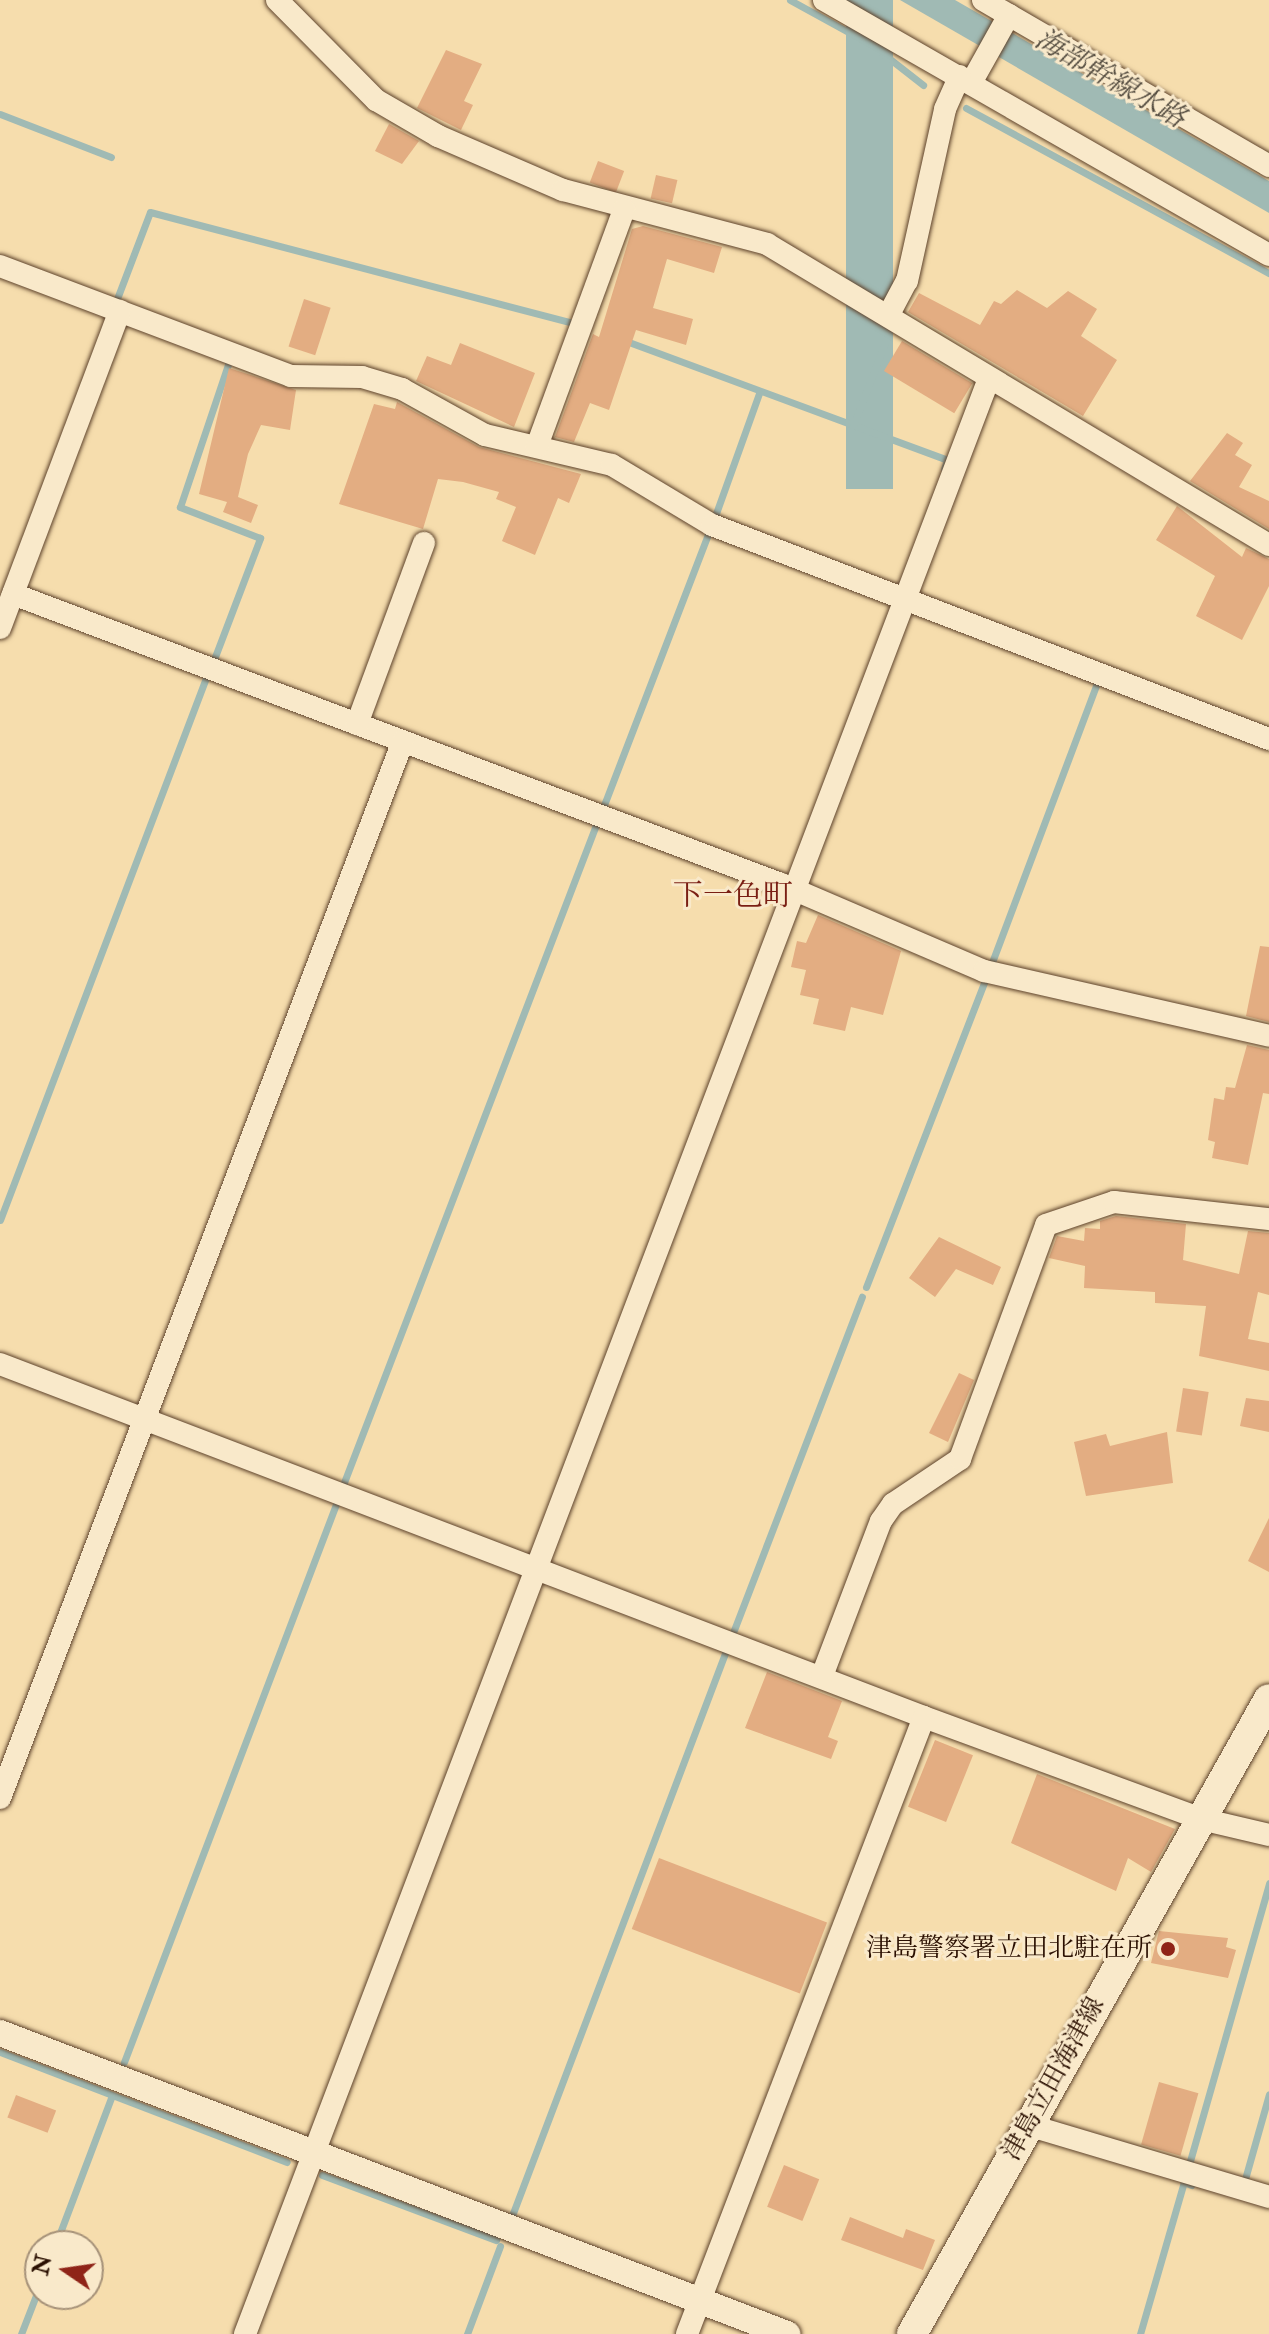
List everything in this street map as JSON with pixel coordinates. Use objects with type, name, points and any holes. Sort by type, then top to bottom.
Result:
[{"type":"main road","name":"津島立田海津線","points":[[912,2334],[1269,1699]]},
{"type":"street","points":[[277,0],[376,100],[476,155],[624,209],[767,244],[1269,545]]},
{"type":"street","points":[[824,0],[1269,255]]},
{"type":"street","points":[[983,0],[1007,19],[1269,166]]},
{"type":"street","points":[[888,316],[907,281],[945,109],[968,80],[1007,19]]},
{"type":"street","points":[[537,446],[624,209]]},
{"type":"street","points":[[0,266],[291,376],[362,377],[402,389],[485,435],[537,446],[631,473],[712,525],[1269,739]]},
{"type":"street","points":[[0,628],[120,311]]},
{"type":"street","points":[[245,2334],[989,379]]},
{"type":"street","points":[[357,724],[424,543]]},
{"type":"street","points":[[13,594],[403,741],[984,971],[1269,1036]]},
{"type":"street","points":[[0,1798],[403,741]]},
{"type":"street","points":[[822,1676],[881,1521],[965,1451],[1046,1225],[1114,1202],[1269,1219]]},
{"type":"street","points":[[0,1364],[924,1717],[1201,1819],[1269,1835]]},
{"type":"street","points":[[687,2334],[924,1717]]},
{"type":"street","points":[[0,2033],[787,2334]]},
{"type":"street","points":[[1028,2125],[1269,2197]]},
{"type":"water","points":[[846,0],[893,0],[893,489],[846,489]]},
{"type":"water","points":[[900,0],[955,0],[1269,181],[1269,213]]},
{"type":"building","points":[[446,50],[482,64],[464,101],[473,105],[461,130],[417,108]]},
{"type":"building","points":[[389,124],[419,141],[402,164],[375,151]]},
{"type":"building","points":[[598,161],[624,171],[616,193],[590,182]]},
{"type":"building","points":[[656,175],[677,180],[672,203],[651,198]]},
{"type":"building","points":[[643,226],[722,247],[714,273],[667,259],[653,308],[693,319],[686,345],[636,330],[609,410],[590,403],[574,442],[555,437],[593,334],[599,337],[632,229]]},
{"type":"building","points":[[1017,290],[1047,308],[1068,291],[1097,309],[1081,336],[1117,360],[1083,416],[908,312],[919,293],[980,325],[994,301],[1001,304]]},
{"type":"building","points":[[304,299],[331,308],[315,355],[289,347]]},
{"type":"building","points":[[902,341],[972,383],[954,413],[884,371]]},
{"type":"building","points":[[460,343],[535,373],[514,427],[416,381],[427,356],[451,365]]},
{"type":"building","points":[[229,368],[296,390],[290,430],[261,425],[248,454],[238,497],[258,505],[251,523],[223,512],[227,502],[199,494]]},
{"type":"building","points":[[397,402],[479,447],[581,474],[569,503],[558,498],[535,555],[502,541],[516,507],[496,499],[499,492],[463,482],[438,479],[423,529],[339,504],[374,404],[395,409]]},
{"type":"building","points":[[1227,433],[1243,443],[1235,455],[1252,465],[1239,487],[1269,501],[1269,529],[1190,481]]},
{"type":"building","points":[[1177,506],[1242,557],[1246,548],[1269,559],[1269,586],[1242,640],[1196,616],[1215,576],[1156,540]]},
{"type":"building","points":[[818,915],[901,951],[883,1015],[851,1007],[845,1031],[813,1024],[819,999],[800,995],[806,970],[791,967],[797,941],[806,943]]},
{"type":"building","points":[[1260,946],[1269,947],[1269,1022],[1246,1016]]},
{"type":"building","points":[[1247,1045],[1269,1050],[1269,1094],[1263,1093],[1248,1165],[1212,1158],[1215,1142],[1208,1140],[1214,1098],[1224,1100],[1226,1087],[1235,1088]]},
{"type":"building","points":[[1116,1216],[1186,1224],[1183,1260],[1239,1274],[1248,1231],[1269,1233],[1269,1295],[1258,1292],[1248,1339],[1269,1343],[1269,1371],[1199,1356],[1206,1306],[1155,1303],[1155,1292],[1084,1288],[1085,1266],[1049,1258],[1057,1236],[1084,1241],[1085,1228],[1100,1229],[1100,1221]]},
{"type":"building","points":[[939,1237],[1001,1267],[993,1285],[956,1269],[935,1297],[909,1278]]},
{"type":"building","points":[[959,1373],[974,1380],[948,1442],[929,1433]]},
{"type":"building","points":[[1183,1388],[1209,1392],[1202,1436],[1176,1431]]},
{"type":"building","points":[[1246,1398],[1269,1401],[1269,1432],[1240,1426]]},
{"type":"building","points":[[1167,1432],[1173,1483],[1086,1496],[1074,1442],[1106,1434],[1110,1446]]},
{"type":"building","points":[[1269,1518],[1269,1572],[1248,1561]]},
{"type":"building","points":[[767,1672],[842,1701],[828,1737],[838,1741],[831,1759],[745,1728]]},
{"type":"building","points":[[935,1740],[973,1755],[946,1822],[908,1807]]},
{"type":"building","points":[[1037,1774],[1175,1829],[1151,1872],[1128,1858],[1116,1891],[1011,1843]]},
{"type":"building","points":[[659,1858],[827,1923],[800,1993],[632,1929]]},
{"type":"building","points":[[1159,1931],[1228,1938],[1226,1947],[1236,1950],[1228,1978],[1151,1963]]},
{"type":"building","points":[[1159,2082],[1198,2093],[1180,2156],[1141,2144]]},
{"type":"building","points":[[16,2095],[56,2110],[48,2133],[7,2117]]},
{"type":"building","points":[[784,2165],[819,2179],[802,2221],[767,2207]]},
{"type":"building","points":[[850,2217],[903,2238],[906,2229],[935,2240],[923,2270],[841,2240]]},
{"type":"waterway","points":[[790,0],[872,45],[923,85]]},
{"type":"waterway","points":[[966,108],[1269,273]]},
{"type":"waterway","points":[[0,114],[111,157]]},
{"type":"waterway","points":[[115,304],[150,212],[574,323]]},
{"type":"waterway","points":[[853,426],[889,332]]},
{"type":"waterway","points":[[626,341],[947,460],[944,469]]},
{"type":"waterway","points":[[213,662],[260,538],[180,507],[229,361]]},
{"type":"waterway","points":[[714,519],[759,393]]},
{"type":"waterway","points":[[604,805],[709,532]]},
{"type":"waterway","points":[[0,1220],[207,675]]},
{"type":"waterway","points":[[991,965],[1098,681]]},
{"type":"waterway","points":[[343,1485],[596,825]]},
{"type":"waterway","points":[[866,1287],[985,980]]},
{"type":"waterway","points":[[734,1630],[862,1297]]},
{"type":"waterway","points":[[124,2062],[338,1499]]},
{"type":"waterway","points":[[513,2213],[727,1648]]},
{"type":"waterway","points":[[1190,2161],[1269,1883]]},
{"type":"waterway","points":[[0,2052],[287,2162]]},
{"type":"waterway","points":[[1245,2179],[1269,2094]]},
{"type":"waterway","points":[[61,2230],[112,2095]]},
{"type":"waterway","points":[[322,2175],[496,2240]]},
{"type":"waterway","points":[[1140,2334],[1184,2182],[1191,2185]]},
{"type":"waterway","points":[[467,2334],[500,2246]]},
{"type":"waterway","points":[[21,2334],[30,2310]]},
{"type":"place","name":"津島警察署立田北駐在所","points":[[1168,1949]]},
{"type":"district","name":"下一色町","points":[[733,896]]},
{"type":"water label","name":"海部幹線水路","points":[[1110,79]]}]
